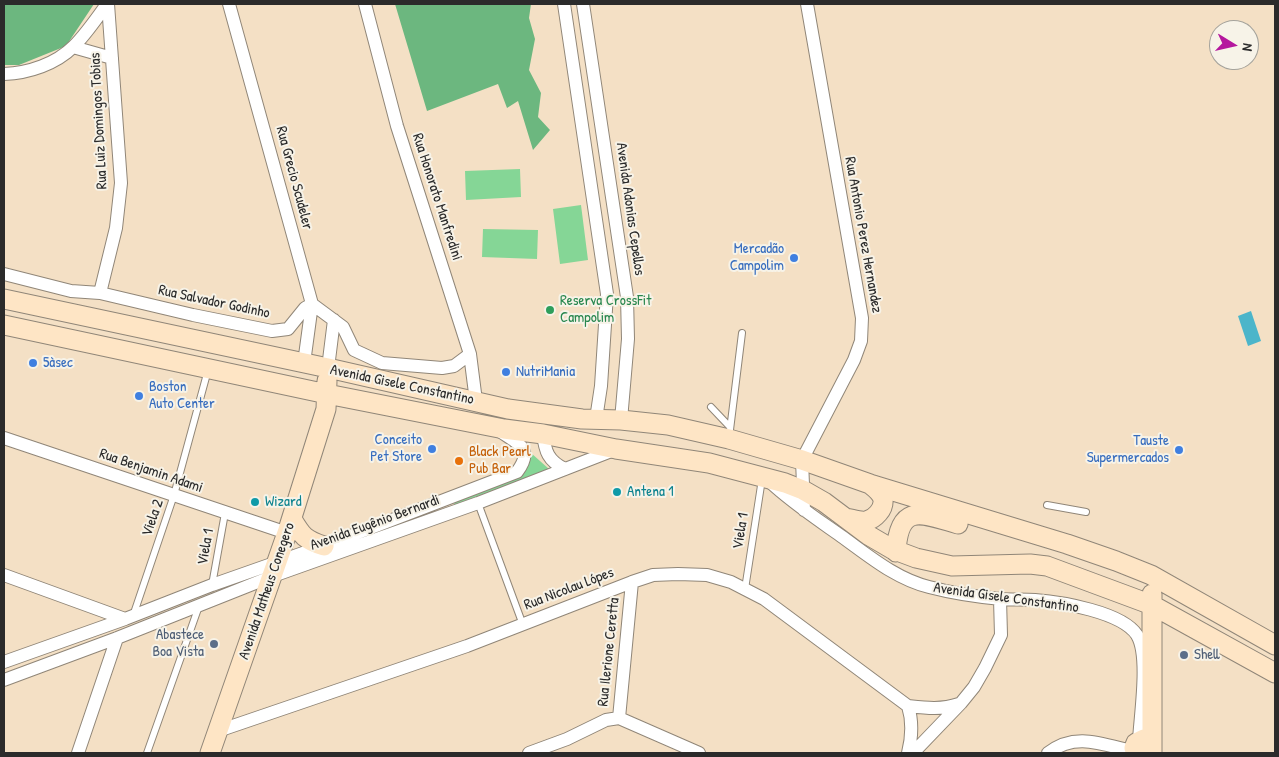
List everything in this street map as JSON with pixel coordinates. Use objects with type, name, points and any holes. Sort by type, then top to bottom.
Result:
[{"type":"main road","name":"Avenida Gisele Constantino","points":[[4,299],[328,368],[508,409],[582,419],[621,420],[730,433],[870,484],[1089,551],[1151,575],[1275,645]]},
{"type":"main road","name":"Avenida Gisele Constantino","points":[[4,325],[327,394],[616,449],[709,463],[764,477],[803,490],[824,502],[868,535],[896,552],[952,566],[1030,564],[1046,566],[1152,605],[1204,634]]},
{"type":"main road","name":"Avenida Matheus Conegero","points":[[210,753],[290,526],[326,409],[328,368]]},
{"type":"main road","points":[[544,434],[547,428],[586,426],[593,424],[596,419]]},
{"type":"main road","points":[[846,518],[866,521],[875,517],[881,510],[883,500],[870,484]]},
{"type":"main road","points":[[896,552],[902,524],[906,518],[915,514],[923,514],[1047,548],[1089,551]]},
{"type":"main road","points":[[290,526],[310,542],[324,546]]},
{"type":"main road","points":[[1145,750],[1151,642],[1151,575]]},
{"type":"main road","points":[[1151,642],[1170,627],[1183,627],[1204,634],[1275,673]]},
{"type":"street","points":[[4,74],[21,73],[49,64],[73,47],[108,4]]},
{"type":"street","name":"Rua Luiz Domingos Tobias","points":[[100,293],[116,228],[122,183],[108,4]]},
{"type":"street","name":"Rua Grecio Scudeler","points":[[230,4],[312,304],[304,363]]},
{"type":"street","name":"Rua Honorato Manfredini","points":[[365,4],[398,126],[470,354],[476,401]]},
{"type":"street","points":[[564,4],[607,294],[601,386],[596,419]]},
{"type":"street","name":"Avenida Adonias Cepellos","points":[[583,4],[627,297],[621,420]]},
{"type":"street","name":"Rua Antonio Perez Hernandez","points":[[802,460],[854,360],[861,341],[862,318],[807,4]]},
{"type":"street","points":[[73,47],[112,58]]},
{"type":"street","name":"Rua Salvador Godinho","points":[[4,274],[71,291],[100,293],[272,331],[288,329],[305,308],[312,304]]},
{"type":"street","points":[[312,304],[343,327],[354,350],[382,363],[442,368],[454,366],[470,354]]},
{"type":"street","points":[[328,368],[334,320]]},
{"type":"street","points":[[606,320],[627,323]]},
{"type":"street","points":[[601,386],[624,388]]},
{"type":"street","name":"Avenida Eugênio Bernardi","points":[[4,680],[117,638],[200,604],[324,546],[516,472],[525,457],[524,450],[519,444],[492,426]]},
{"type":"street","points":[[544,434],[544,449],[548,457],[555,464],[565,469]]},
{"type":"street","name":"Rua Benjamin Adami","points":[[4,438],[225,514],[290,526]]},
{"type":"street","name":"Avenida Eugênio Bernardi","points":[[4,662],[212,585],[275,569],[478,503],[616,449]]},
{"type":"street","points":[[802,460],[804,510]]},
{"type":"street","name":"Avenida Gisele Constantino","points":[[764,477],[804,510],[897,575],[930,588],[1000,599],[1036,600],[1079,607],[1110,617],[1130,628],[1137,635],[1143,653],[1145,750]]},
{"type":"street","points":[[896,552],[897,575]]},
{"type":"street","points":[[4,575],[129,617]]},
{"type":"street","name":"Rua Nicolau Lópes","points":[[218,731],[467,646],[653,575],[707,575],[731,582],[745,589],[764,599],[908,706]]},
{"type":"street","name":"Rua Ilerione Ceretta","points":[[529,753],[606,720],[619,718],[632,582]]},
{"type":"street","points":[[913,753],[961,703],[974,687],[985,668],[1001,635],[1000,599]]},
{"type":"street","points":[[78,753],[117,638]]},
{"type":"street","points":[[908,753],[912,739],[912,725],[908,706],[937,709],[961,703]]},
{"type":"street","points":[[619,718],[700,753]]},
{"type":"street","points":[[566,753],[567,738]]},
{"type":"street","points":[[1048,753],[1062,744],[1086,740],[1145,750]]},
{"type":"lane","points":[[730,433],[742,333]]},
{"type":"lane","name":"Viela 2","points":[[129,617],[174,495],[208,369]]},
{"type":"lane","points":[[711,407],[730,433]]},
{"type":"lane","name":"Viela 1","points":[[745,589],[764,477]]},
{"type":"lane","points":[[478,503],[523,625]]},
{"type":"lane","points":[[1048,505],[1086,512]]},
{"type":"lane","name":"Viela 1","points":[[212,585],[225,514]]},
{"type":"lane","points":[[147,753],[200,604]]},
{"type":"green space","points":[[4,4],[94,4],[66,46],[19,65],[4,65]]},
{"type":"green space","points":[[395,4],[531,4],[529,18],[535,39],[529,70],[541,93],[538,117],[550,130],[533,150],[518,101],[507,108],[498,84],[427,111]]},
{"type":"green space","points":[[520,169],[521,197],[466,200],[465,171]]},
{"type":"green space","points":[[581,205],[588,260],[560,264],[553,209]]},
{"type":"green space","points":[[483,229],[538,230],[537,259],[482,257]]},
{"type":"green space","points":[[531,453],[549,469],[454,505],[455,500],[526,466]]},
{"type":"water","points":[[1251,311],[1261,341],[1248,346],[1238,316]]},
{"type":"place","name":"Mercadão Campolim","points":[[794,258]]},
{"type":"place","name":"Reserva CrossFit Campolim","points":[[550,310]]},
{"type":"place","name":"5àsec","points":[[33,363]]},
{"type":"place","name":"NutriMania","points":[[506,372]]},
{"type":"place","name":"Boston Auto Center","points":[[139,396]]},
{"type":"place","name":"Conceito Pet Store","points":[[432,449]]},
{"type":"place","name":"Tauste Supermercados","points":[[1179,450]]},
{"type":"place","name":"Black Pearl Pub Bar","points":[[459,461]]},
{"type":"place","name":"Antena 1","points":[[617,492]]},
{"type":"place","name":"Wizard","points":[[255,502]]},
{"type":"place","name":"Abastece Boa Vista","points":[[214,644]]},
{"type":"place","name":"Shell","points":[[1184,655]]}]
